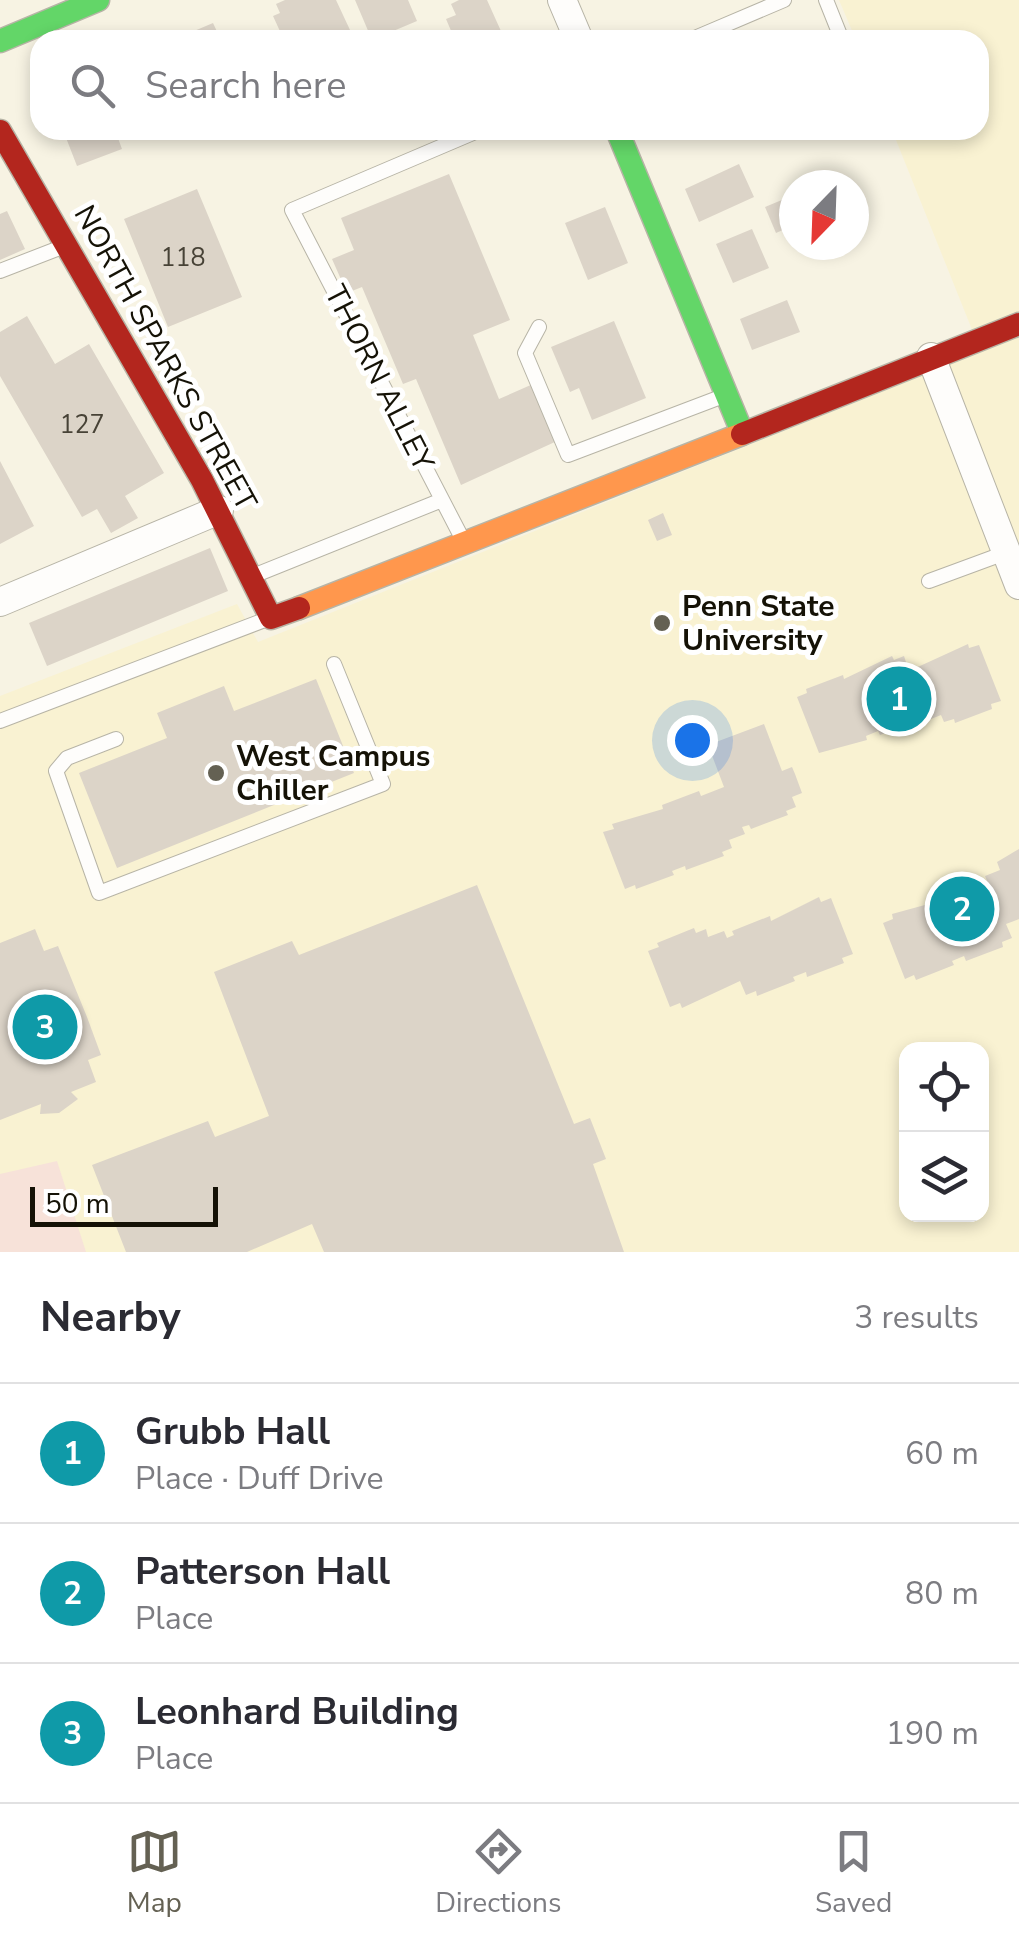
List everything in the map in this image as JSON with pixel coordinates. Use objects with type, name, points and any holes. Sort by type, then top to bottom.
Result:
[{"type":"street","points":[[0,41],[98,0]]},
{"type":"street","points":[[562,0],[575,30]]},
{"type":"street","name":"NORTH SPARKS STREET","points":[[0,131],[218,510],[270,618]]},
{"type":"street","points":[[621,140],[742,432]]},
{"type":"street","points":[[270,618],[467,547],[742,432],[1019,324]]},
{"type":"street","points":[[930,357],[1019,585]]},
{"type":"street","points":[[0,602],[218,510]]},
{"type":"lane","points":[[714,30],[784,0]]},
{"type":"lane","points":[[826,0],[838,30]]},
{"type":"lane","name":"THORN ALLEY","points":[[456,140],[292,210],[467,547]]},
{"type":"lane","points":[[0,270],[68,244]]},
{"type":"lane","points":[[540,327],[525,353],[568,455],[728,394]]},
{"type":"lane","points":[[251,576],[442,500]]},
{"type":"lane","points":[[929,581],[1005,552]]},
{"type":"lane","points":[[0,722],[270,618]]},
{"type":"lane","points":[[116,739],[67,758],[56,771],[99,893],[383,784],[334,664]]},
{"type":"shaded area","name":"Penn State University","points":[[839,0],[1019,0],[1019,1252],[0,1252],[0,696],[237,604],[258,642],[981,352],[896,140],[989,140],[989,30],[852,30]]},
{"type":"shaded area","points":[[57,1161],[86,1252],[0,1252],[0,1174]]},
{"type":"building","points":[[285,0],[336,0],[350,30],[279,30],[273,16],[280,13],[276,4]]},
{"type":"building","points":[[355,0],[408,0],[417,21],[396,30],[368,30]]},
{"type":"building","points":[[459,0],[487,0],[500,30],[451,30],[446,19],[456,15],[451,4]]},
{"type":"building","points":[[213,23],[216,30],[197,30]]},
{"type":"building","points":[[67,140],[119,140],[122,149],[77,166]]},
{"type":"building","points":[[739,164],[754,197],[699,222],[685,189]]},
{"type":"building","points":[[449,174],[510,320],[473,335],[499,399],[533,384],[557,441],[461,485],[416,379],[403,384],[362,287],[347,293],[332,259],[354,250],[341,218]]},
{"type":"building","points":[[197,189],[242,297],[168,327],[124,219]]},
{"type":"building","points":[[779,201],[779,232],[776,233],[765,207]]},
{"type":"building","points":[[605,207],[628,263],[588,280],[565,223]]},
{"type":"building","points":[[7,211],[25,249],[0,260],[0,214]]},
{"type":"building","points":[[752,229],[769,268],[733,283],[716,244]]},
{"type":"building","points":[[787,300],[800,332],[752,350],[740,319]]},
{"type":"building","points":[[27,316],[55,364],[89,344],[164,473],[125,496],[138,518],[111,533],[97,509],[82,517],[0,376],[0,332]]},
{"type":"building","points":[[614,321],[646,398],[592,420],[579,388],[570,392],[551,347]]},
{"type":"building","points":[[0,461],[34,526],[0,544]]},
{"type":"building","points":[[663,513],[672,535],[657,541],[648,520]]},
{"type":"building","points":[[210,548],[228,591],[47,666],[29,623]]},
{"type":"building","points":[[968,644],[969,648],[979,645],[1001,701],[991,704],[992,709],[955,723],[954,719],[944,722],[941,715],[926,721],[923,713],[916,716],[917,721],[819,753],[797,697],[807,693],[806,689],[843,675],[844,679],[892,656],[894,660],[904,656],[909,671]]},
{"type":"building","name":"West Campus Chiller","points":[[316,679],[354,773],[117,868],[79,773],[167,738],[157,713],[224,686],[234,711]]},
{"type":"building","points":[[764,724],[782,771],[792,767],[795,774],[802,793],[792,797],[796,807],[786,811],[788,815],[751,829],[749,825],[742,827],[745,834],[729,840],[732,848],[722,852],[724,856],[686,870],[685,866],[672,871],[674,875],[636,889],[635,885],[625,889],[603,832],[614,829],[612,824],[663,809],[662,805],[699,791],[701,796],[724,787],[708,745]]},
{"type":"building","points":[[1019,849],[1019,919],[1006,924],[1012,938],[1002,942],[1003,947],[966,961],[964,956],[952,961],[954,965],[916,980],[914,975],[905,979],[883,923],[893,919],[892,914],[943,900],[941,895],[978,881],[980,886],[988,883],[985,876],[1000,870],[997,862]]},
{"type":"building","points":[[477,885],[574,1124],[590,1118],[606,1159],[593,1164],[624,1252],[324,1252],[312,1224],[247,1252],[126,1252],[92,1165],[208,1121],[215,1137],[269,1116],[214,972],[292,941],[299,955]]},
{"type":"building","points":[[819,897],[821,902],[831,898],[853,954],[842,958],[844,963],[807,977],[806,972],[793,977],[795,981],[757,996],[756,991],[746,995],[740,981],[682,1008],[680,1003],[670,1007],[648,951],[659,947],[657,943],[694,928],[696,933],[706,929],[708,937],[724,931],[727,938],[734,935],[732,931],[770,916],[771,921]]},
{"type":"building","points":[[35,929],[44,951],[58,946],[101,1055],[88,1060],[96,1082],[71,1092],[78,1099],[59,1113],[40,1114],[41,1104],[0,1120],[0,943]]},
{"type":"traffic: fast","points":[[0,41],[98,0]]},
{"type":"traffic: fast","points":[[621,140],[742,432]]},
{"type":"traffic: slow","points":[[299,608],[742,434]]},
{"type":"traffic: jam","points":[[0,131],[202,480],[271,618],[299,608]]},
{"type":"traffic: jam","points":[[742,434],[1019,324]]},
{"type":"place","name":"Penn State University","points":[[662,623]]},
{"type":"place","name":"Grubb Hall","points":[[899,699]]},
{"type":"place","name":"West Campus Chiller","points":[[216,773]]},
{"type":"place","name":"Patterson Hall","points":[[962,909]]},
{"type":"place","name":"Leonhard Building","points":[[45,1027]]}]
